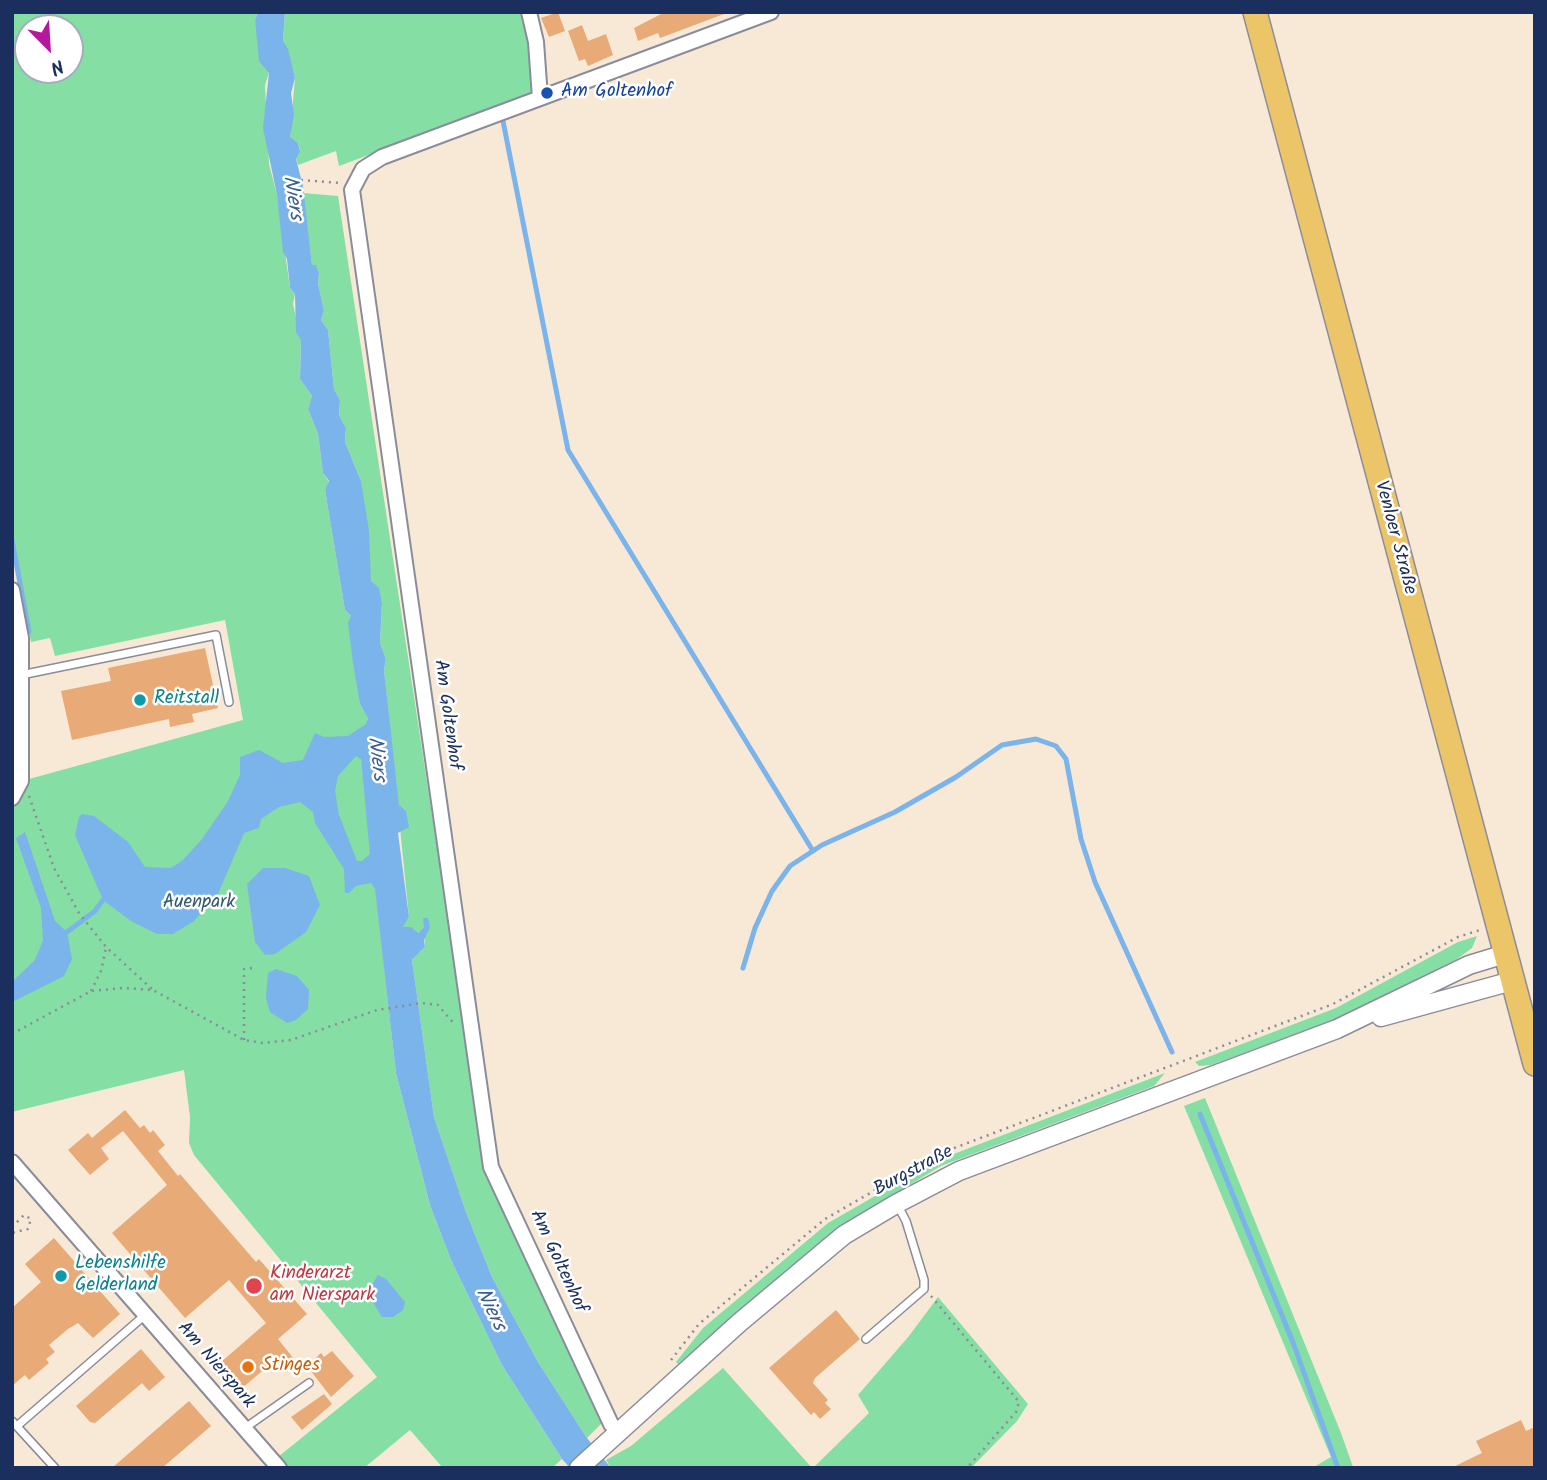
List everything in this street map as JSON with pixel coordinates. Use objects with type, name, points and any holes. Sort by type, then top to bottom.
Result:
[{"type":"main road","name":"Venloer Straße","points":[[1255,12],[1535,1064]]},
{"type":"street","points":[[529,12],[536,42],[540,98]]},
{"type":"street","points":[[353,184],[363,169],[382,157],[771,12]]},
{"type":"street","name":"Am Goltenhof","points":[[353,184],[352,205],[492,1167],[611,1424],[613,1438]]},
{"type":"street","points":[[12,590],[21,638],[22,675],[21,781],[12,798]]},
{"type":"street","name":"Burgstraße","points":[[1337,1029],[1469,965],[1504,954]]},
{"type":"street","name":"Burgstraße","points":[[579,1468],[738,1323],[844,1235],[959,1171],[1337,1029],[1512,981]]},
{"type":"street","name":"Am Nierspark","points":[[12,1162],[279,1468]]},
{"type":"lane","points":[[22,675],[216,635],[229,702]]},
{"type":"lane","points":[[866,1339],[924,1289],[924,1280],[906,1222],[896,1204]]},
{"type":"lane","points":[[55,1468],[15,1423],[145,1315]]},
{"type":"lane","points":[[245,1429],[309,1383]]},
{"type":"path","points":[[301,180],[353,184]]},
{"type":"path","points":[[21,781],[31,800],[54,867],[79,913],[106,947],[153,990],[244,1040],[263,1043],[291,1040],[377,1010],[422,1003],[438,1005],[461,1031],[473,1035]]},
{"type":"path","points":[[91,991],[101,971],[106,947]]},
{"type":"path","points":[[244,1040],[244,969],[252,968]]},
{"type":"path","points":[[12,1034],[91,991],[153,990]]},
{"type":"path","points":[[27,1215],[32,1223],[28,1229],[13,1231],[16,1222],[27,1215]]},
{"type":"path","points":[[12,1218],[16,1222]]},
{"type":"path","points":[[924,1289],[1019,1402],[1016,1412],[967,1468]]},
{"type":"green space","name":"Auenpark","points":[[12,12],[258,12],[255,20],[269,73],[265,85],[269,164],[277,195],[290,288],[295,294],[293,304],[301,340],[300,379],[312,396],[308,409],[318,434],[323,473],[329,482],[325,490],[345,610],[351,616],[360,704],[368,717],[361,758],[396,1073],[430,1205],[451,1260],[502,1365],[562,1459],[552,1468],[443,1468],[410,1430],[364,1468],[279,1468],[273,1461],[377,1377],[194,1155],[189,1143],[190,1117],[184,1070],[12,1112],[12,597],[22,781],[243,720],[225,620],[55,656],[50,638],[31,642],[12,543]]},
{"type":"green space","points":[[285,12],[523,12],[530,43],[532,94],[339,166],[336,151],[298,165],[298,143],[290,138],[295,78],[283,41]]},
{"type":"green space","points":[[303,193],[338,196],[486,1171],[603,1422],[587,1438],[538,1362],[492,1277],[466,1212],[434,1117],[412,960],[425,947],[424,927],[418,933],[402,928],[409,917],[384,670],[386,659],[380,643],[382,602],[371,581],[361,481],[345,442],[346,428],[339,415],[340,400],[334,389],[328,330],[321,320],[324,311],[318,283],[319,274],[312,265]]},
{"type":"green space","points":[[1477,936],[1472,948],[1457,959],[1336,1019],[1211,1065],[1199,1066],[1195,1062],[1336,1008],[1458,942]]},
{"type":"green space","points":[[1165,1073],[1154,1086],[941,1166],[838,1228],[678,1364],[676,1362],[703,1328],[828,1223],[938,1160]]},
{"type":"green space","points":[[1205,1098],[1353,1467],[1312,1468],[1331,1457],[1184,1106]]},
{"type":"green space","points":[[938,1297],[1028,1404],[1017,1421],[971,1468],[813,1468],[869,1413],[858,1395],[909,1336]]},
{"type":"green space","points":[[723,1368],[812,1468],[611,1468],[606,1460],[631,1446]]},
{"type":"water","name":"Niers","points":[[258,12],[285,12],[283,41],[288,49],[295,78],[291,93],[294,115],[290,137],[298,143],[300,151],[296,159],[303,186],[312,265],[316,265],[319,274],[318,283],[324,311],[321,320],[328,330],[334,389],[340,400],[339,415],[346,428],[345,442],[361,481],[369,531],[371,581],[379,588],[382,603],[380,643],[386,659],[384,670],[399,805],[406,811],[409,827],[398,833],[409,917],[403,927],[411,927],[418,933],[424,927],[423,918],[428,918],[430,927],[424,940],[425,947],[412,960],[434,1117],[466,1212],[492,1277],[538,1362],[587,1438],[611,1468],[570,1468],[562,1459],[502,1365],[451,1260],[430,1205],[396,1073],[375,889],[371,883],[356,886],[349,893],[345,893],[344,869],[315,823],[313,812],[300,802],[279,807],[261,819],[259,828],[244,833],[218,894],[194,921],[173,934],[157,934],[131,921],[103,900],[75,835],[82,814],[94,816],[128,842],[145,867],[171,868],[183,860],[202,839],[227,803],[240,775],[240,757],[259,750],[283,763],[303,760],[315,733],[324,737],[348,736],[366,724],[368,718],[360,704],[353,663],[348,623],[351,616],[345,610],[325,490],[329,481],[323,473],[318,434],[308,409],[312,396],[300,379],[301,340],[296,332],[295,294],[290,288],[287,259],[283,252],[277,195],[263,128],[269,73],[259,61],[255,20]],"holes":[[[356,756],[361,759],[370,854],[362,861],[357,861],[339,815],[335,791],[338,776]]]},
{"type":"water","points":[[25,832],[55,921],[67,932],[72,959],[64,976],[12,1002],[12,982],[35,960],[43,940],[41,908],[16,838]]},
{"type":"water","points":[[263,868],[285,868],[309,876],[320,905],[306,932],[275,954],[265,955],[255,942],[247,884]]},
{"type":"water","points":[[276,969],[297,976],[309,990],[308,1009],[296,1020],[287,1023],[270,1012],[266,998],[268,973]]},
{"type":"water","points":[[378,1275],[386,1279],[405,1302],[403,1310],[393,1317],[382,1317],[367,1293]]},
{"type":"building","points":[[558,12],[565,31],[549,37],[541,18]]},
{"type":"building","points":[[665,12],[724,14],[660,38],[658,33],[638,41],[634,28]]},
{"type":"building","points":[[582,25],[588,41],[606,34],[613,55],[588,66],[585,59],[579,61],[568,31]]},
{"type":"building","name":"Reitstall","points":[[205,648],[218,708],[192,714],[194,722],[170,727],[169,719],[72,740],[61,691],[111,681],[108,668]]},
{"type":"building","points":[[125,1110],[140,1128],[144,1125],[150,1133],[153,1130],[165,1145],[158,1151],[178,1176],[180,1174],[256,1262],[259,1259],[307,1314],[278,1339],[298,1364],[286,1373],[275,1360],[241,1389],[220,1363],[266,1323],[229,1280],[185,1318],[112,1233],[167,1185],[123,1131],[101,1148],[109,1159],[90,1175],[68,1150],[88,1133],[92,1138]]},
{"type":"building","points":[[54,1238],[120,1314],[93,1338],[78,1323],[68,1329],[49,1345],[55,1352],[46,1359],[49,1363],[29,1380],[25,1375],[12,1386],[12,1308],[41,1282],[25,1264]]},
{"type":"building","points":[[836,1310],[860,1339],[815,1378],[813,1383],[828,1400],[825,1403],[831,1409],[820,1419],[814,1412],[811,1415],[769,1368]]},
{"type":"building","points":[[141,1349],[165,1377],[149,1391],[142,1383],[95,1423],[90,1422],[76,1406]]},
{"type":"building","points":[[332,1351],[354,1376],[331,1397],[307,1366],[321,1353],[324,1357]]},
{"type":"building","points":[[324,1394],[332,1404],[302,1430],[291,1417]]},
{"type":"building","points":[[189,1401],[211,1426],[162,1468],[112,1468]]},
{"type":"building","points":[[1521,1420],[1526,1431],[1535,1427],[1535,1468],[1451,1468],[1482,1453],[1476,1441]]},
{"type":"waterway","points":[[503,121],[568,450],[813,851]]},
{"type":"waterway","points":[[12,540],[29,632]]},
{"type":"waterway","points":[[743,968],[755,928],[772,891],[790,866],[822,845],[895,812],[956,777],[1002,745],[1036,739],[1056,746],[1066,759],[1081,839],[1095,882],[1172,1052]]},
{"type":"waterway","points":[[67,932],[95,911],[103,900]]},
{"type":"waterway","points":[[1200,1114],[1294,1345],[1338,1468]]},
{"type":"place","name":"Am Goltenhof","points":[[547,93]]},
{"type":"place","name":"Reitstall","points":[[140,700]]},
{"type":"place","name":"Lebenshilfe Gelderland","points":[[61,1276]]},
{"type":"place","name":"Kinderarzt am Nierspark","points":[[254,1286]]},
{"type":"place","name":"Stinges","points":[[248,1367]]}]
